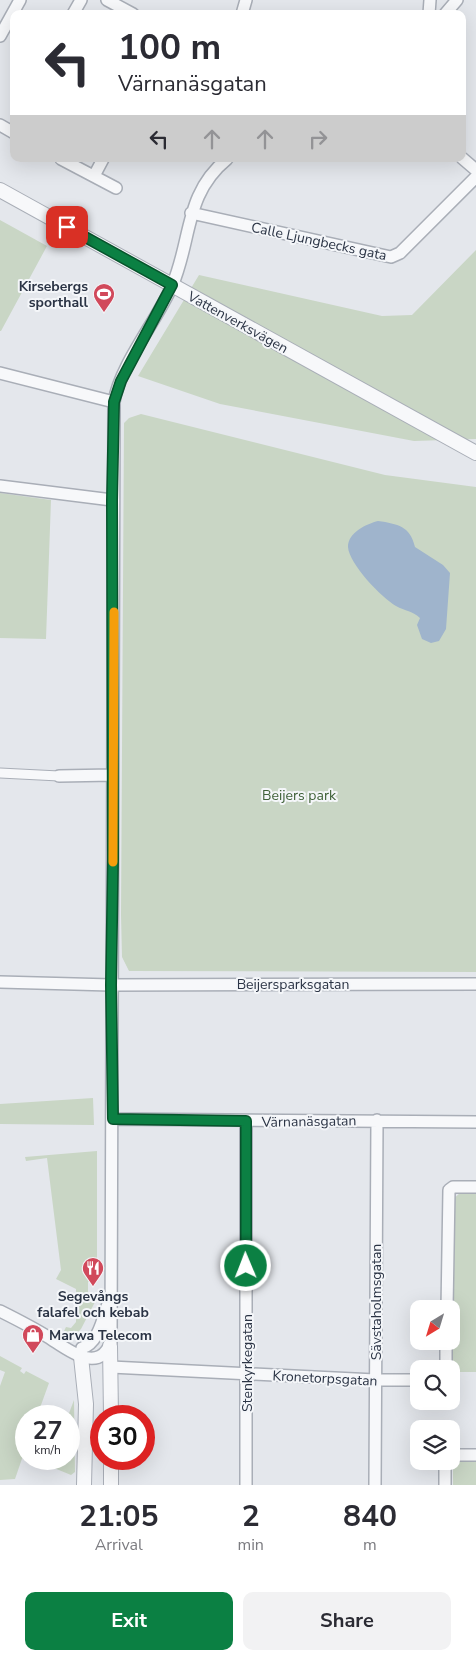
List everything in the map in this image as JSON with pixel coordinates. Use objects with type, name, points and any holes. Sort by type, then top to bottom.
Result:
[{"type":"street","points":[[107,0],[126,10]]},
{"type":"street","points":[[448,10],[457,0]]},
{"type":"street","points":[[0,36],[10,23]]},
{"type":"street","points":[[466,161],[476,170]]},
{"type":"street","points":[[67,162],[116,188]]},
{"type":"street","points":[[94,176],[101,162]]},
{"type":"street","points":[[111,1405],[113,1119],[111,985],[114,594],[112,500],[114,402],[121,381],[179,269],[191,213],[200,190],[224,162]]},
{"type":"street","name":"Calle Ljungbecks gata","points":[[191,213],[391,257],[400,253],[476,177]]},
{"type":"street","name":"Vattenverksvägen","points":[[0,190],[476,453]]},
{"type":"street","points":[[0,373],[114,402]]},
{"type":"street","points":[[0,486],[112,500]]},
{"type":"street","points":[[0,773],[59,776],[112,775]]},
{"type":"street","name":"Beijersparksgatan","points":[[0,982],[111,985],[476,984]]},
{"type":"street","name":"Värnanäsgatan","points":[[113,1119],[476,1122]]},
{"type":"street","name":"Sävstaholmsgatan","points":[[375,1485],[377,1120]]},
{"type":"street","name":"Stenkyrkegatan","points":[[246,1121],[246,1485]]},
{"type":"street","points":[[447,1300],[449,1190],[453,1187],[476,1187]]},
{"type":"street","points":[[84,1485],[86,1404],[82,1353],[95,1338],[112,1295]]},
{"type":"street","points":[[0,1311],[49,1338],[67,1352],[82,1353],[95,1358],[102,1355],[110,1346]]},
{"type":"street","points":[[95,1338],[110,1346]]},
{"type":"street","name":"Kronetorpsgatan","points":[[111,1367],[375,1380],[410,1380]]},
{"type":"street","points":[[460,1455],[476,1455]]},
{"type":"street","points":[[111,1470],[111,1485]]},
{"type":"street","points":[[445,1470],[445,1485]]},
{"type":"green space","points":[[0,220],[47,246],[1,331],[0,331]]},
{"type":"green space","points":[[476,250],[476,439],[414,441],[220,404],[138,376],[199,275],[382,316],[412,315]]},
{"type":"green space","name":"Beijers park","points":[[141,414],[385,475],[476,487],[476,972],[129,971],[122,957],[121,915],[124,423],[129,418]]},
{"type":"green space","points":[[0,493],[51,500],[46,639],[0,638]]},
{"type":"green space","points":[[93,1098],[94,1125],[0,1124],[0,1104]]},
{"type":"green space","points":[[97,1151],[97,1282],[88,1282],[88,1294],[97,1295],[81,1329],[78,1332],[69,1334],[64,1331],[66,1327],[71,1328],[76,1322],[76,1289],[56,1279],[61,1270],[47,1158],[26,1161],[25,1157]]},
{"type":"green space","points":[[460,1193],[476,1193],[476,1372],[460,1372],[460,1360],[451,1360],[451,1350],[460,1350],[460,1300],[451,1300],[451,1201]]},
{"type":"green space","points":[[0,1356],[22,1368],[20,1371],[24,1374],[26,1371],[49,1383],[41,1405],[15,1405],[15,1470],[18,1470],[15,1479],[0,1480],[0,1386],[5,1372],[0,1370]]},
{"type":"green space","points":[[460,1461],[476,1461],[476,1485],[453,1485],[453,1470],[460,1470]]},
{"type":"green space","points":[[59,1470],[75,1470],[71,1475]]},
{"type":"water","points":[[378,521],[402,527],[410,534],[415,547],[443,565],[450,573],[446,629],[439,641],[431,643],[422,639],[417,625],[420,618],[412,612],[390,602],[367,580],[354,562],[348,547],[351,537],[369,524]]},
{"type":"slow traffic","points":[[113,862],[114,612]]},
{"type":"place","name":"Kirsebergs sporthall","points":[[104,313]]},
{"type":"place","name":"Segevångs falafel och kebab","points":[[93,1287]]},
{"type":"place","name":"Marwa Telecom","points":[[33,1354]]},
{"type":"route","points":[[67,227],[172,285],[121,381],[114,402],[111,985],[113,1119],[246,1121],[246,1266]]}]
